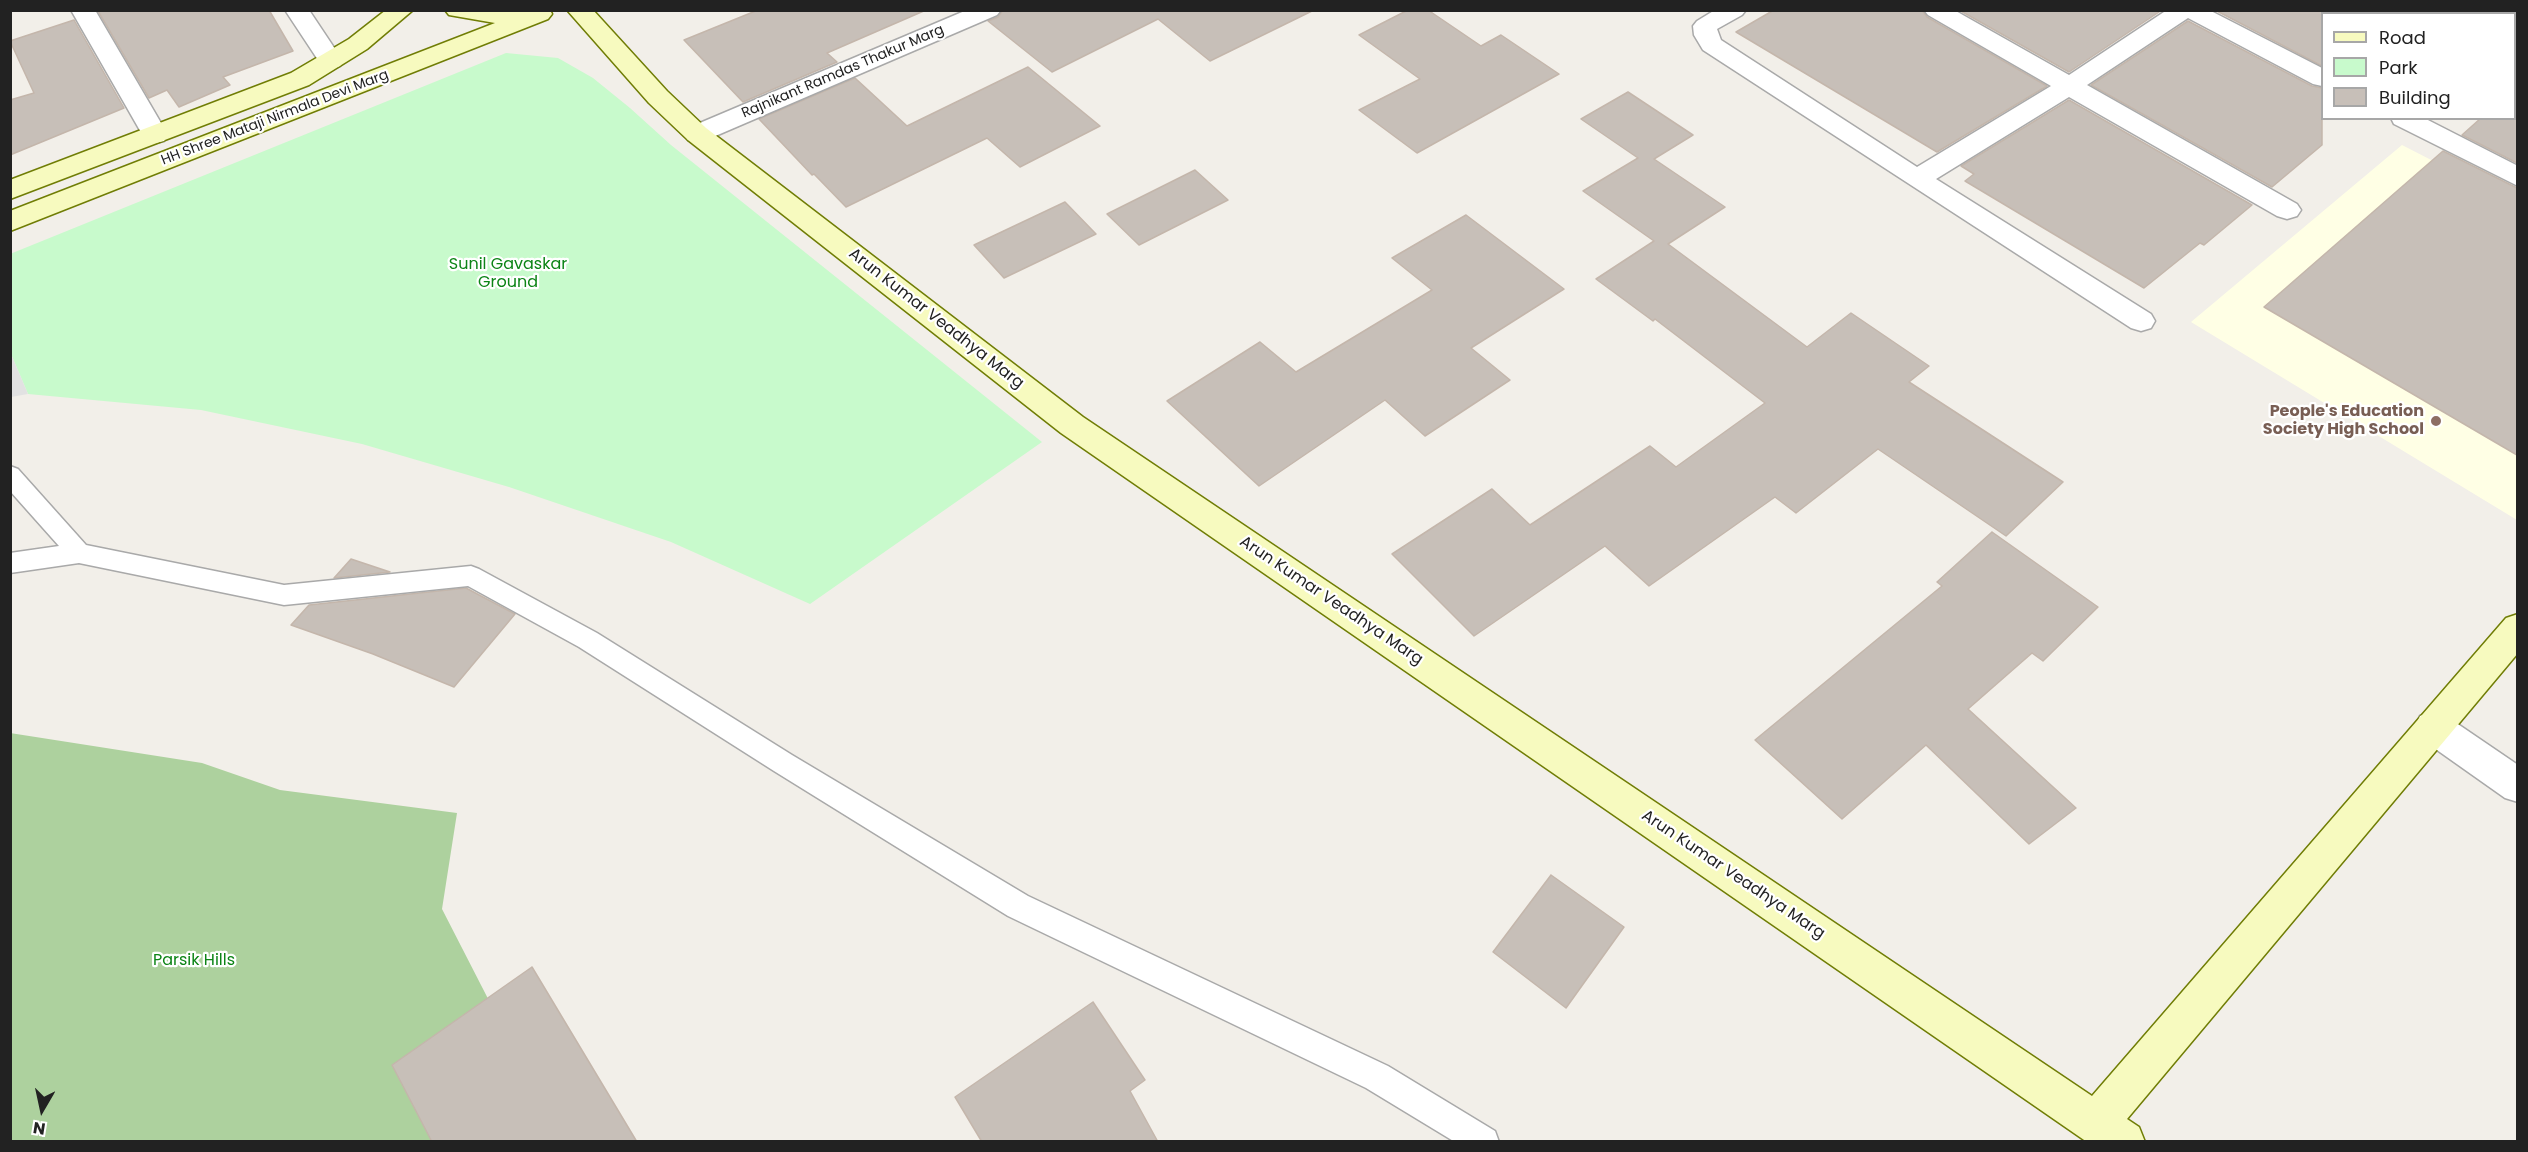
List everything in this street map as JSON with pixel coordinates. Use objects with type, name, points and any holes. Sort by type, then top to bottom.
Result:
[{"type":"street","points":[[84,10],[155,135]]},
{"type":"street","points":[[297,10],[331,61]]},
{"type":"street","name":"HH Shree Mataji Nirmala Devi Marg","points":[[10,190],[300,79],[358,44],[401,10]]},
{"type":"street","points":[[457,10],[489,16],[549,12]]},
{"type":"street","name":"Arun Kumar Veadhya Marg","points":[[579,10],[658,97],[697,134],[1072,425],[2101,1135]]},
{"type":"street","name":"Rajnikant Ramdas Thakur Marg","points":[[697,134],[988,10]]},
{"type":"street","points":[[1734,10],[1706,26],[1706,35],[1712,45],[2141,321]]},
{"type":"street","points":[[1936,10],[2287,210]]},
{"type":"street","points":[[1917,179],[2069,86],[2184,10]]},
{"type":"street","points":[[2190,10],[2321,77]]},
{"type":"street","name":"HH Shree Mataji Nirmala Devi Marg","points":[[10,222],[549,12]]},
{"type":"street","points":[[2407,120],[2517,177]]},
{"type":"street","points":[[2101,1135],[2433,727],[2517,628]]},
{"type":"street","points":[[2433,727],[2517,786]]},
{"type":"lane","points":[[10,475],[79,553]]},
{"type":"lane","points":[[10,563],[79,553],[284,595],[471,576],[588,640],[783,763],[1018,906],[1377,1077],[1484,1142]]},
{"type":"shaded area","name":"People's Education Society High School","points":[[2402,145],[2517,204],[2517,520],[2191,322]]},
{"type":"shaded area","points":[[11,354],[28,394],[11,397]]},
{"type":"green space","name":"Sunil Gavaskar Ground","points":[[506,53],[558,58],[593,78],[671,145],[1042,442],[810,604],[671,542],[509,487],[362,444],[201,410],[28,394],[11,354],[10,254]]},
{"type":"green space","name":"Parsik Hills","points":[[10,733],[202,763],[280,790],[457,813],[442,909],[502,1026],[467,1141],[11,1141]]},
{"type":"building","points":[[269,10],[293,51],[223,77],[230,85],[179,107],[167,90],[149,98],[98,11]]},
{"type":"building","points":[[758,10],[926,10],[827,53],[837,62],[743,102],[684,40]]},
{"type":"building","points":[[1003,10],[1314,10],[1210,61],[1158,19],[1052,72],[988,21],[998,17]]},
{"type":"building","points":[[1408,10],[1428,10],[1481,46],[1501,35],[1559,74],[1417,153],[1359,110],[1420,79],[1359,35]]},
{"type":"building","points":[[1774,10],[1922,10],[1927,17],[2047,86],[1937,152],[1736,32]]},
{"type":"building","points":[[1959,10],[2162,10],[2069,72]]},
{"type":"building","points":[[2215,10],[2322,10],[2321,65]]},
{"type":"building","points":[[74,20],[124,108],[10,155],[10,100],[34,93],[10,41]]},
{"type":"building","points":[[2188,21],[2312,86],[2321,88],[2322,145],[2272,187],[2091,85]]},
{"type":"building","points":[[1028,67],[1100,126],[1020,167],[987,138],[846,207],[759,119],[855,78],[907,126]]},
{"type":"building","points":[[1628,92],[1693,135],[1654,159],[1725,207],[1668,244],[1807,347],[1851,313],[1929,366],[1909,382],[2063,482],[2006,536],[1878,449],[1796,513],[1775,497],[1649,586],[1605,546],[1474,636],[1392,554],[1492,489],[1530,525],[1650,446],[1676,467],[1765,403],[1655,319],[1653,321],[1596,279],[1654,241],[1583,191],[1638,158],[1581,119]]},
{"type":"building","points":[[2069,100],[2252,205],[2204,245],[2200,243],[2144,288],[1965,181],[1974,174],[1961,166]]},
{"type":"building","points":[[2517,118],[2517,163],[2462,135],[2479,120],[2516,120]]},
{"type":"building","name":"People's Education Society High School","points":[[2443,151],[2517,188],[2517,455],[2264,307]]},
{"type":"building","points":[[1195,170],[1228,200],[1139,245],[1107,214]]},
{"type":"building","points":[[1065,202],[1096,234],[1004,278],[974,245]]},
{"type":"building","points":[[1466,215],[1564,289],[1471,348],[1510,380],[1425,436],[1385,400],[1259,486],[1167,401],[1260,342],[1296,372],[1432,290],[1392,258]]},
{"type":"building","points":[[1992,532],[2098,607],[2043,661],[2032,653],[1968,709],[2076,808],[2029,844],[1926,745],[1842,819],[1755,740],[1942,586],[1937,582]]},
{"type":"building","points":[[351,559],[390,572],[334,578]]},
{"type":"building","points":[[466,588],[515,614],[454,687],[373,654],[291,625],[309,605]]},
{"type":"building","points":[[1551,875],[1624,927],[1566,1008],[1493,952]]},
{"type":"building","points":[[532,967],[637,1142],[432,1142],[392,1065]]},
{"type":"building","points":[[1093,1002],[1145,1080],[1130,1091],[1158,1142],[982,1142],[955,1097]]},
{"type":"place","name":"People's Education Society High School","points":[[2436,421]]}]
